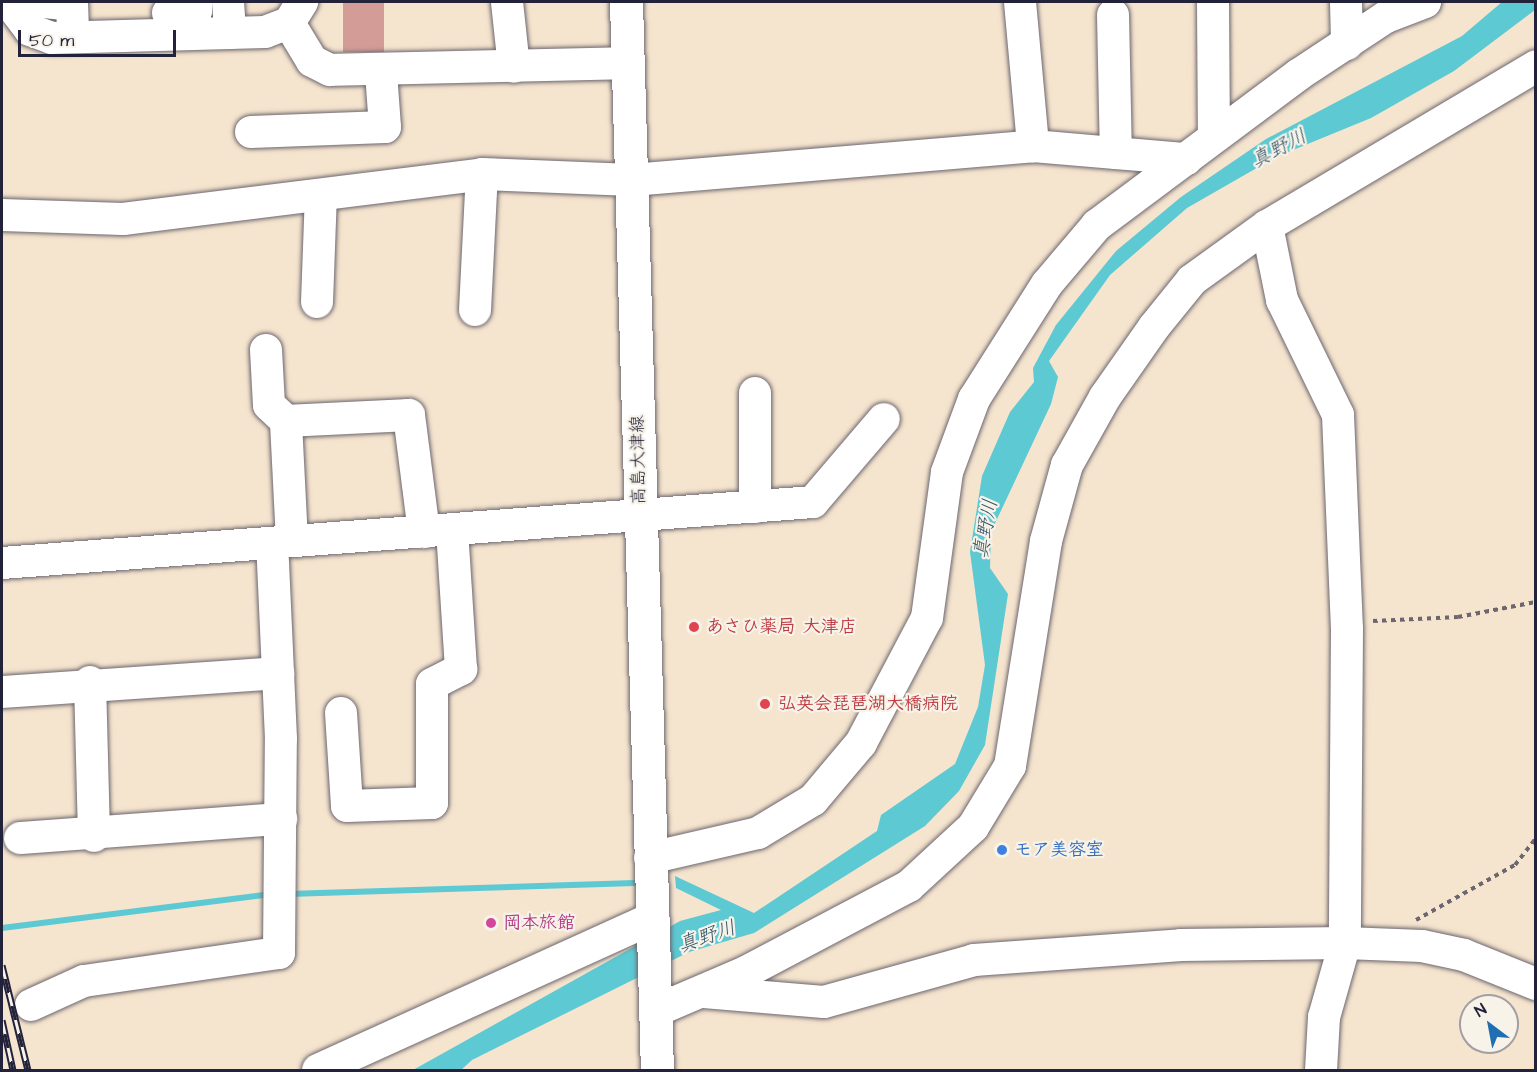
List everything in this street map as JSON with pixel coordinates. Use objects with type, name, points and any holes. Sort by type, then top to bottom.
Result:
[{"type":"main road","name":"高島大津線","points":[[626,2],[655,1005]]},
{"type":"main road","points":[[655,1005],[657,1071]]},
{"type":"street","points":[[9,2],[30,30],[52,38],[73,37],[175,13],[230,33],[265,32],[296,12],[312,62],[330,70],[381,72],[629,63]]},
{"type":"street","points":[[228,2],[230,33]]},
{"type":"street","points":[[507,2],[514,67]]},
{"type":"street","points":[[1020,2],[1033,146]]},
{"type":"street","points":[[1213,2],[1214,136]]},
{"type":"street","points":[[1346,2],[1347,44]]},
{"type":"street","points":[[650,858],[758,833],[813,800],[861,743],[927,618],[947,472],[974,399],[1047,285],[1097,225],[1214,136],[1347,44],[1387,9],[1425,2]]},
{"type":"street","points":[[63,3],[73,37]]},
{"type":"street","points":[[1113,15],[1116,153]]},
{"type":"street","points":[[655,1005],[700,991],[909,886],[973,826],[1010,766],[1046,541],[1067,465],[1105,397],[1192,280],[1267,226],[1536,66]]},
{"type":"street","points":[[251,132],[385,128],[381,72]]},
{"type":"street","points":[[2,214],[123,219],[482,174],[632,180],[1033,146],[1186,159]]},
{"type":"street","points":[[475,310],[482,174]]},
{"type":"street","points":[[318,302],[321,195]]},
{"type":"street","points":[[1267,226],[1282,300],[1338,415],[1347,629],[1345,943],[1324,1017],[1322,1071]]},
{"type":"street","points":[[266,350],[269,405],[286,421],[409,415],[438,531],[461,669],[432,684],[432,803],[347,806],[341,713]]},
{"type":"street","points":[[754,507],[755,393]]},
{"type":"street","points":[[2,563],[813,502],[884,418]]},
{"type":"street","points":[[31,1005],[84,981],[279,953],[281,819],[278,673],[286,421]]},
{"type":"street","points":[[2,692],[90,682],[278,673]]},
{"type":"street","points":[[90,682],[94,836]]},
{"type":"street","points":[[20,838],[94,836],[281,819]]},
{"type":"street","points":[[318,1071],[652,918]]},
{"type":"street","points":[[700,991],[824,1002],[974,960],[1181,945],[1345,943],[1401,946],[1464,955],[1536,984]]},
{"type":"path","points":[[1347,629],[1361,622],[1458,617],[1536,602]]},
{"type":"path","points":[[1401,946],[1407,928],[1422,913],[1515,865],[1536,838]]},
{"type":"water","name":"真野川","points":[[1502,2],[1535,2],[1535,10],[1454,71],[1371,118],[1276,157],[1187,208],[1110,275],[1049,361],[1058,377],[1051,404],[991,532],[990,568],[1008,594],[985,745],[959,791],[925,826],[754,933],[689,952],[472,1060],[461,1070],[413,1070],[680,921],[721,910],[676,888],[675,876],[754,913],[877,831],[881,815],[955,764],[978,707],[985,665],[970,552],[982,476],[1010,412],[1034,382],[1033,368],[1056,325],[1116,251],[1181,197],[1266,139],[1462,36]]},
{"type":"building","points":[[343,2],[384,2],[384,52],[343,52]]},
{"type":"waterway","points":[[288,894],[643,883]]},
{"type":"waterway","points":[[2,928],[272,894]]},
{"type":"railway","points":[[2,965],[28,1070]]},
{"type":"railway","points":[[2,1020],[13,1070]]},
{"type":"place","name":"あさひ薬局 大津店","points":[[694,627]]},
{"type":"place","name":"弘英会琵琶湖大橋病院","points":[[765,704]]},
{"type":"place","name":"モア美容室","points":[[1002,850]]},
{"type":"place","name":"岡本旅館","points":[[491,923]]}]
